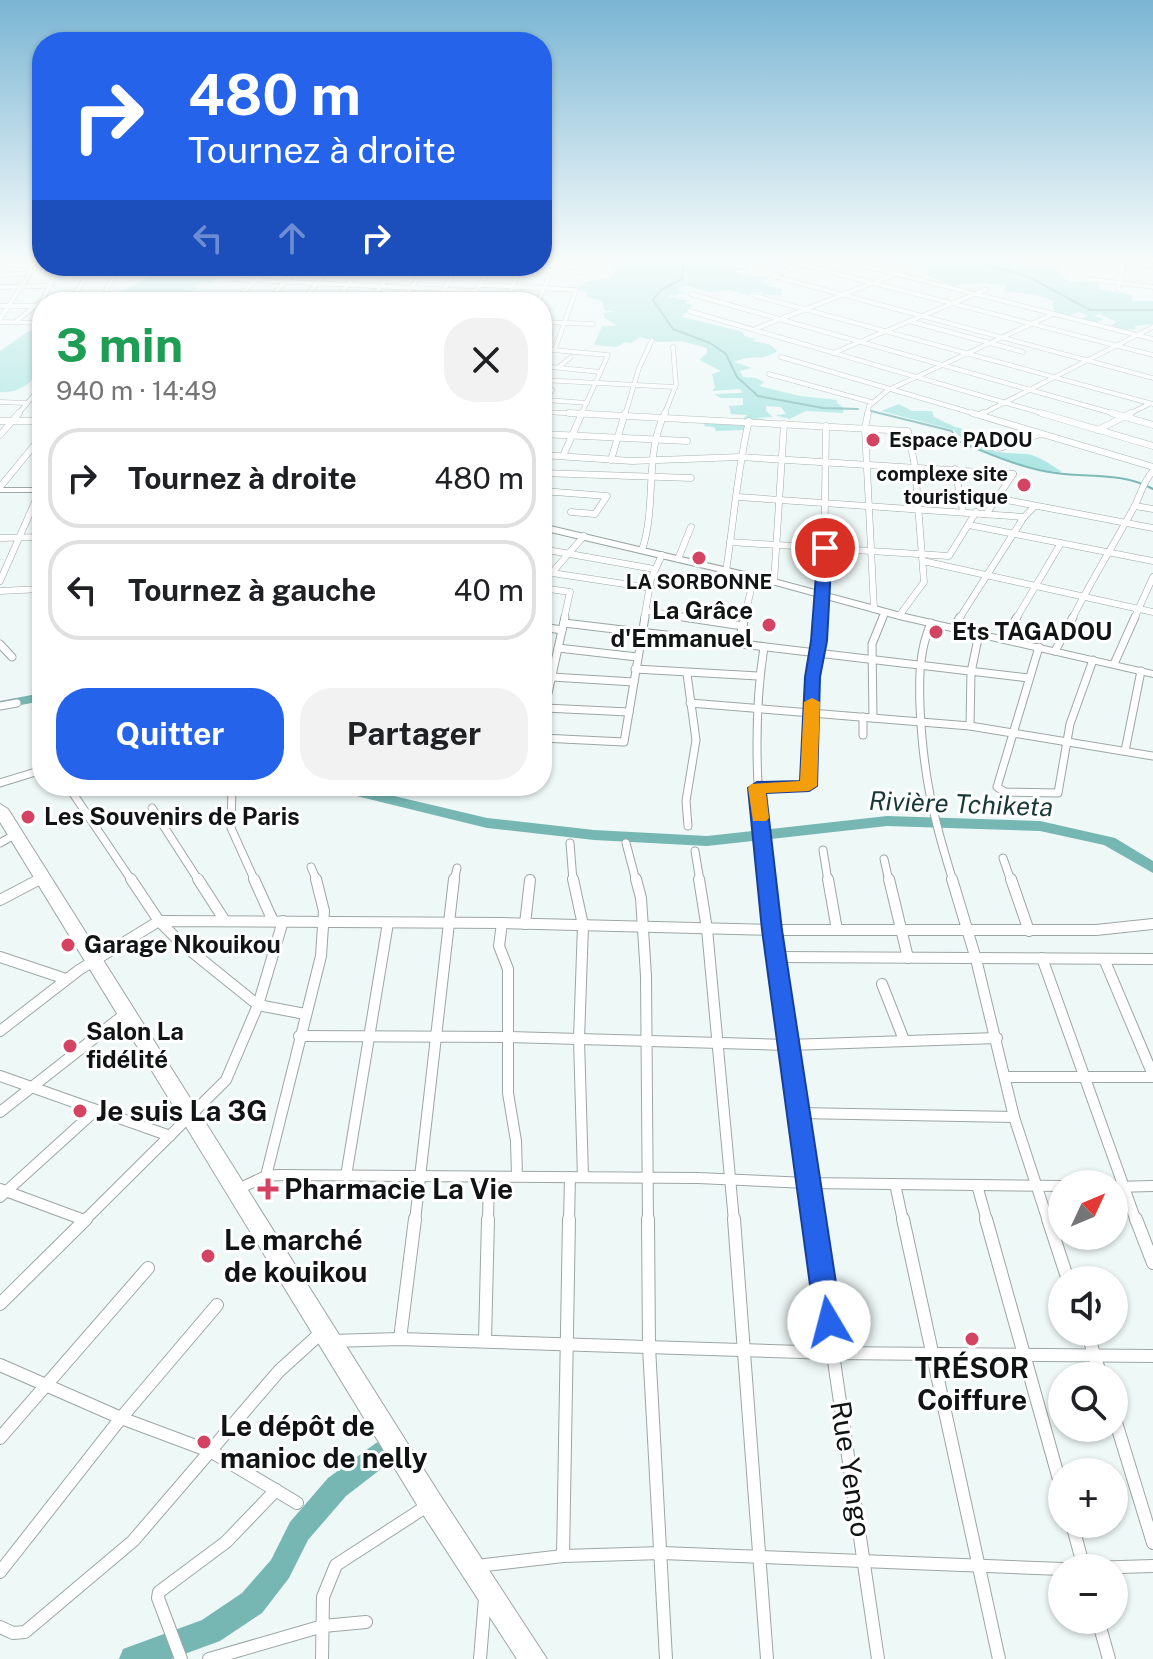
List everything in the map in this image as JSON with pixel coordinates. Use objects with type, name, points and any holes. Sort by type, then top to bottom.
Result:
[{"type":"highway","points":[[0,809],[8,838],[43,878],[431,1504],[533,1659]]},
{"type":"street","points":[[560,334],[555,349],[607,354],[563,456]]},
{"type":"street","points":[[768,334],[1153,446]]},
{"type":"street","points":[[831,334],[1153,425]]},
{"type":"street","points":[[833,353],[876,334]]},
{"type":"street","points":[[897,334],[1152,403]]},
{"type":"street","points":[[960,334],[1023,352]]},
{"type":"street","points":[[989,334],[1153,378]]},
{"type":"street","points":[[873,718],[871,659],[880,611],[872,551],[865,428],[871,402],[888,390],[1005,334]]},
{"type":"street","points":[[1073,334],[1153,355]]},
{"type":"street","points":[[979,416],[1138,335],[1153,339]]},
{"type":"street","points":[[611,460],[652,340]]},
{"type":"street","points":[[642,550],[650,524],[656,439],[673,399],[673,347]]},
{"type":"street","points":[[559,367],[571,357]]},
{"type":"street","points":[[781,357],[1153,469],[1142,483],[1135,506],[1106,552],[1055,651]]},
{"type":"street","points":[[552,367],[600,372]]},
{"type":"street","points":[[769,374],[871,402]]},
{"type":"street","points":[[552,381],[674,387]]},
{"type":"street","points":[[0,435],[32,397]]},
{"type":"street","points":[[552,400],[587,403]]},
{"type":"street","points":[[0,402],[26,403]]},
{"type":"street","points":[[1098,430],[1152,403]]},
{"type":"street","points":[[552,412],[908,431],[915,467],[923,585],[899,616]]},
{"type":"street","points":[[0,421],[32,421]]},
{"type":"street","points":[[726,571],[738,497],[740,457],[749,421]]},
{"type":"street","points":[[774,582],[784,424]]},
{"type":"street","points":[[757,788],[809,786],[812,677],[818,653],[825,548],[826,426]]},
{"type":"street","points":[[552,434],[687,441]]},
{"type":"street","points":[[1000,448],[1040,434]]},
{"type":"street","points":[[0,488],[32,452]]},
{"type":"street","points":[[552,455],[611,460],[740,457],[1013,474],[987,513]]},
{"type":"street","points":[[568,474],[573,457]]},
{"type":"street","points":[[955,469],[963,511]]},
{"type":"street","points":[[552,473],[691,478]]},
{"type":"street","points":[[0,488],[32,489]]},
{"type":"street","points":[[552,492],[607,496],[594,514],[571,512]]},
{"type":"street","points":[[738,497],[1024,517]]},
{"type":"street","points":[[996,498],[1153,528]]},
{"type":"street","points":[[953,628],[1024,517],[1035,506]]},
{"type":"street","points":[[1135,506],[1153,509]]},
{"type":"street","points":[[0,581],[32,507]]},
{"type":"street","points":[[922,558],[952,555],[976,512]]},
{"type":"street","points":[[969,525],[1153,561]]},
{"type":"street","points":[[678,559],[691,527]]},
{"type":"street","points":[[552,529],[774,582],[899,616],[1153,674]]},
{"type":"street","points":[[552,570],[584,536]]},
{"type":"street","points":[[0,538],[32,537]]},
{"type":"street","points":[[730,542],[872,551],[922,558],[1035,587],[1153,612]]},
{"type":"street","points":[[1004,639],[1061,543]]},
{"type":"street","points":[[552,550],[654,569]]},
{"type":"street","points":[[552,739],[623,743],[654,569],[662,555]]},
{"type":"street","points":[[552,575],[651,588]]},
{"type":"street","points":[[738,644],[754,577]]},
{"type":"street","points":[[1114,664],[1153,577]]},
{"type":"street","points":[[552,588],[570,592],[552,677],[634,682]]},
{"type":"street","points":[[1,593],[32,590]]},
{"type":"street","points":[[647,611],[743,626]]},
{"type":"street","points":[[931,623],[919,665],[922,758],[929,803],[969,930],[1014,1117],[1064,1266]]},
{"type":"street","points":[[552,627],[641,632],[1029,678]]},
{"type":"street","points":[[970,726],[971,672],[979,634]]},
{"type":"street","points":[[0,644],[12,657]]},
{"type":"street","name":"Rue Yengo","points":[[764,647],[758,676],[757,788],[772,930],[878,1659]]},
{"type":"street","points":[[1039,647],[1001,766],[997,787],[1005,792],[1057,794],[1079,692],[1093,660]]},
{"type":"street","points":[[558,648],[637,657]]},
{"type":"street","points":[[635,669],[758,676]]},
{"type":"street","points":[[1125,751],[1141,671]]},
{"type":"street","points":[[687,674],[696,740],[686,801],[688,826]]},
{"type":"street","points":[[0,706],[17,703]]},
{"type":"street","points":[[690,703],[1014,731],[1153,756]]},
{"type":"street","points":[[552,713],[629,712]]},
{"type":"street","points":[[863,717],[863,735]]},
{"type":"street","points":[[0,783],[32,773]]},
{"type":"street","points":[[75,796],[159,921],[181,943],[258,1005],[305,1014]]},
{"type":"street","points":[[0,1304],[226,1080],[258,1005],[278,921],[244,862],[231,828],[232,796]]},
{"type":"street","points":[[152,808],[225,921]]},
{"type":"street","points":[[563,1556],[567,1344],[577,1177],[583,925],[574,887],[570,843]]},
{"type":"street","points":[[626,843],[638,883],[642,927],[650,1178],[649,1347],[666,1659]]},
{"type":"street","points":[[823,850],[837,930]]},
{"type":"street","points":[[695,851],[707,929],[731,1180],[741,1350],[767,1659]]},
{"type":"street","points":[[1003,858],[1029,931]]},
{"type":"street","points":[[884,859],[908,958]]},
{"type":"street","points":[[266,1176],[299,1036],[320,968],[325,923],[321,887],[311,867]]},
{"type":"street","points":[[400,1339],[457,868]]},
{"type":"street","points":[[0,900],[43,878]]},
{"type":"street","points":[[525,924],[530,880]]},
{"type":"street","points":[[0,1031],[93,960],[159,921],[1029,931],[1122,929],[1153,924]]},
{"type":"street","points":[[346,1176],[388,923]]},
{"type":"street","points":[[502,923],[499,946],[508,969],[508,1093],[516,1141],[517,1176]]},
{"type":"street","points":[[0,957],[66,979]]},
{"type":"street","points":[[776,957],[1153,959]]},
{"type":"street","points":[[1042,958],[1113,1170]]},
{"type":"street","points":[[1005,1077],[1153,1076],[1104,959]]},
{"type":"street","points":[[882,984],[904,1040]]},
{"type":"street","points":[[0,1112],[125,1014]]},
{"type":"street","points":[[299,1036],[509,1037],[788,1045],[997,1038]]},
{"type":"street","points":[[0,1076],[170,1136]]},
{"type":"street","points":[[2,1193],[96,1110]]},
{"type":"street","points":[[798,1113],[1014,1117]]},
{"type":"street","points":[[235,1190],[266,1176],[517,1176],[1048,1186]]},
{"type":"street","points":[[485,1341],[489,1177]]},
{"type":"street","points":[[895,1184],[999,1659]]},
{"type":"street","points":[[977,1185],[1053,1458]]},
{"type":"street","points":[[1128,1187],[1153,1186]]},
{"type":"street","points":[[2,1193],[84,1220]]},
{"type":"street","points":[[1128,1209],[1153,1263]]},
{"type":"street","points":[[0,1438],[148,1268]]},
{"type":"street","points":[[0,1572],[121,1418],[217,1305]]},
{"type":"street","points":[[0,1627],[18,1634],[33,1628],[133,1541],[279,1371],[328,1336],[833,1353],[1153,1356]]},
{"type":"street","points":[[1092,1346],[1097,1362]]},
{"type":"street","points":[[0,1365],[121,1418],[212,1452],[297,1503]]},
{"type":"street","points":[[1122,1442],[1153,1543]]},
{"type":"street","points":[[181,1659],[158,1598],[159,1592],[226,1542],[276,1490]]},
{"type":"street","points":[[322,1659],[325,1583],[336,1565],[431,1504]]},
{"type":"street","points":[[472,1567],[563,1556],[662,1553],[1048,1569]]},
{"type":"street","points":[[1128,1567],[1153,1566]]},
{"type":"street","points":[[480,1659],[486,1589]]},
{"type":"street","points":[[209,1659],[323,1626],[366,1622]]},
{"type":"street","points":[[1102,1634],[1109,1659]]},
{"type":"shaded area","points":[[24,334],[32,334],[32,380],[24,387],[0,392],[0,351]]},
{"type":"shaded area","points":[[598,334],[744,334],[756,339],[751,341],[766,343],[777,351],[766,357],[734,362],[752,368],[740,371],[743,377],[764,382],[759,386],[800,396],[838,400],[836,402],[844,408],[843,413],[806,411],[789,419],[775,415],[786,414],[781,407],[766,406],[766,411],[773,417],[756,418],[775,421],[749,425],[745,430],[716,431],[714,427],[704,426],[706,422],[742,420],[747,415],[731,414],[729,406],[743,405],[743,398],[721,398],[714,394],[742,393],[741,389],[712,391],[715,387],[712,374],[721,371],[699,360],[707,353],[707,348],[681,341],[659,342],[640,337],[617,347],[594,345]]},
{"type":"shaded area","points":[[899,404],[912,411],[932,411],[934,417],[955,427],[981,433],[996,445],[993,446],[994,451],[1032,455],[1062,472],[1003,459],[973,446],[954,430],[881,411]]},
{"type":"waterway","points":[[687,334],[710,343],[726,354],[737,377],[758,396],[823,408],[858,409]]},
{"type":"waterway","points":[[871,411],[952,431],[955,439],[962,443],[1032,468],[1130,480],[1153,489]]},
{"type":"waterway","name":"Rivière Tchiketa","points":[[0,705],[32,699]]},
{"type":"waterway","name":"Rivière Tchiketa","points":[[375,796],[487,823],[594,835],[707,841],[887,821],[1040,826],[1109,841],[1153,868]]},
{"type":"waterway","points":[[133,1659],[210,1631],[252,1603],[280,1569],[299,1531],[337,1487],[385,1451]]},
{"type":"slow traffic","points":[[760,818],[757,788],[809,786],[812,702]]},
{"type":"place","name":"Espace PADOU","points":[[873,440]]},
{"type":"place","name":"complexe site touristique","points":[[1024,485]]},
{"type":"place","name":"LA SORBONNE","points":[[699,558]]},
{"type":"place","name":"La Grâce d'Emmanuel","points":[[769,625]]},
{"type":"place","name":"Ets TAGADOU","points":[[936,632]]},
{"type":"place","name":"Les Souvenirs de Paris","points":[[28,817]]},
{"type":"place","name":"Garage Nkouikou","points":[[68,945]]},
{"type":"place","name":"Salon La fidélité","points":[[70,1046]]},
{"type":"place","name":"Je suis La 3G","points":[[80,1111]]},
{"type":"place","name":"Pharmacie La Vie","points":[[268,1189]]},
{"type":"place","name":"Le marché de kouikou","points":[[208,1256]]},
{"type":"place","name":"TRÉSOR Coiffure","points":[[972,1339]]},
{"type":"place","name":"Le dépôt de manioc de nelly","points":[[204,1442]]},
{"type":"route","points":[[825,548],[818,653],[812,677],[809,786],[757,788],[772,930],[829,1322]]}]
